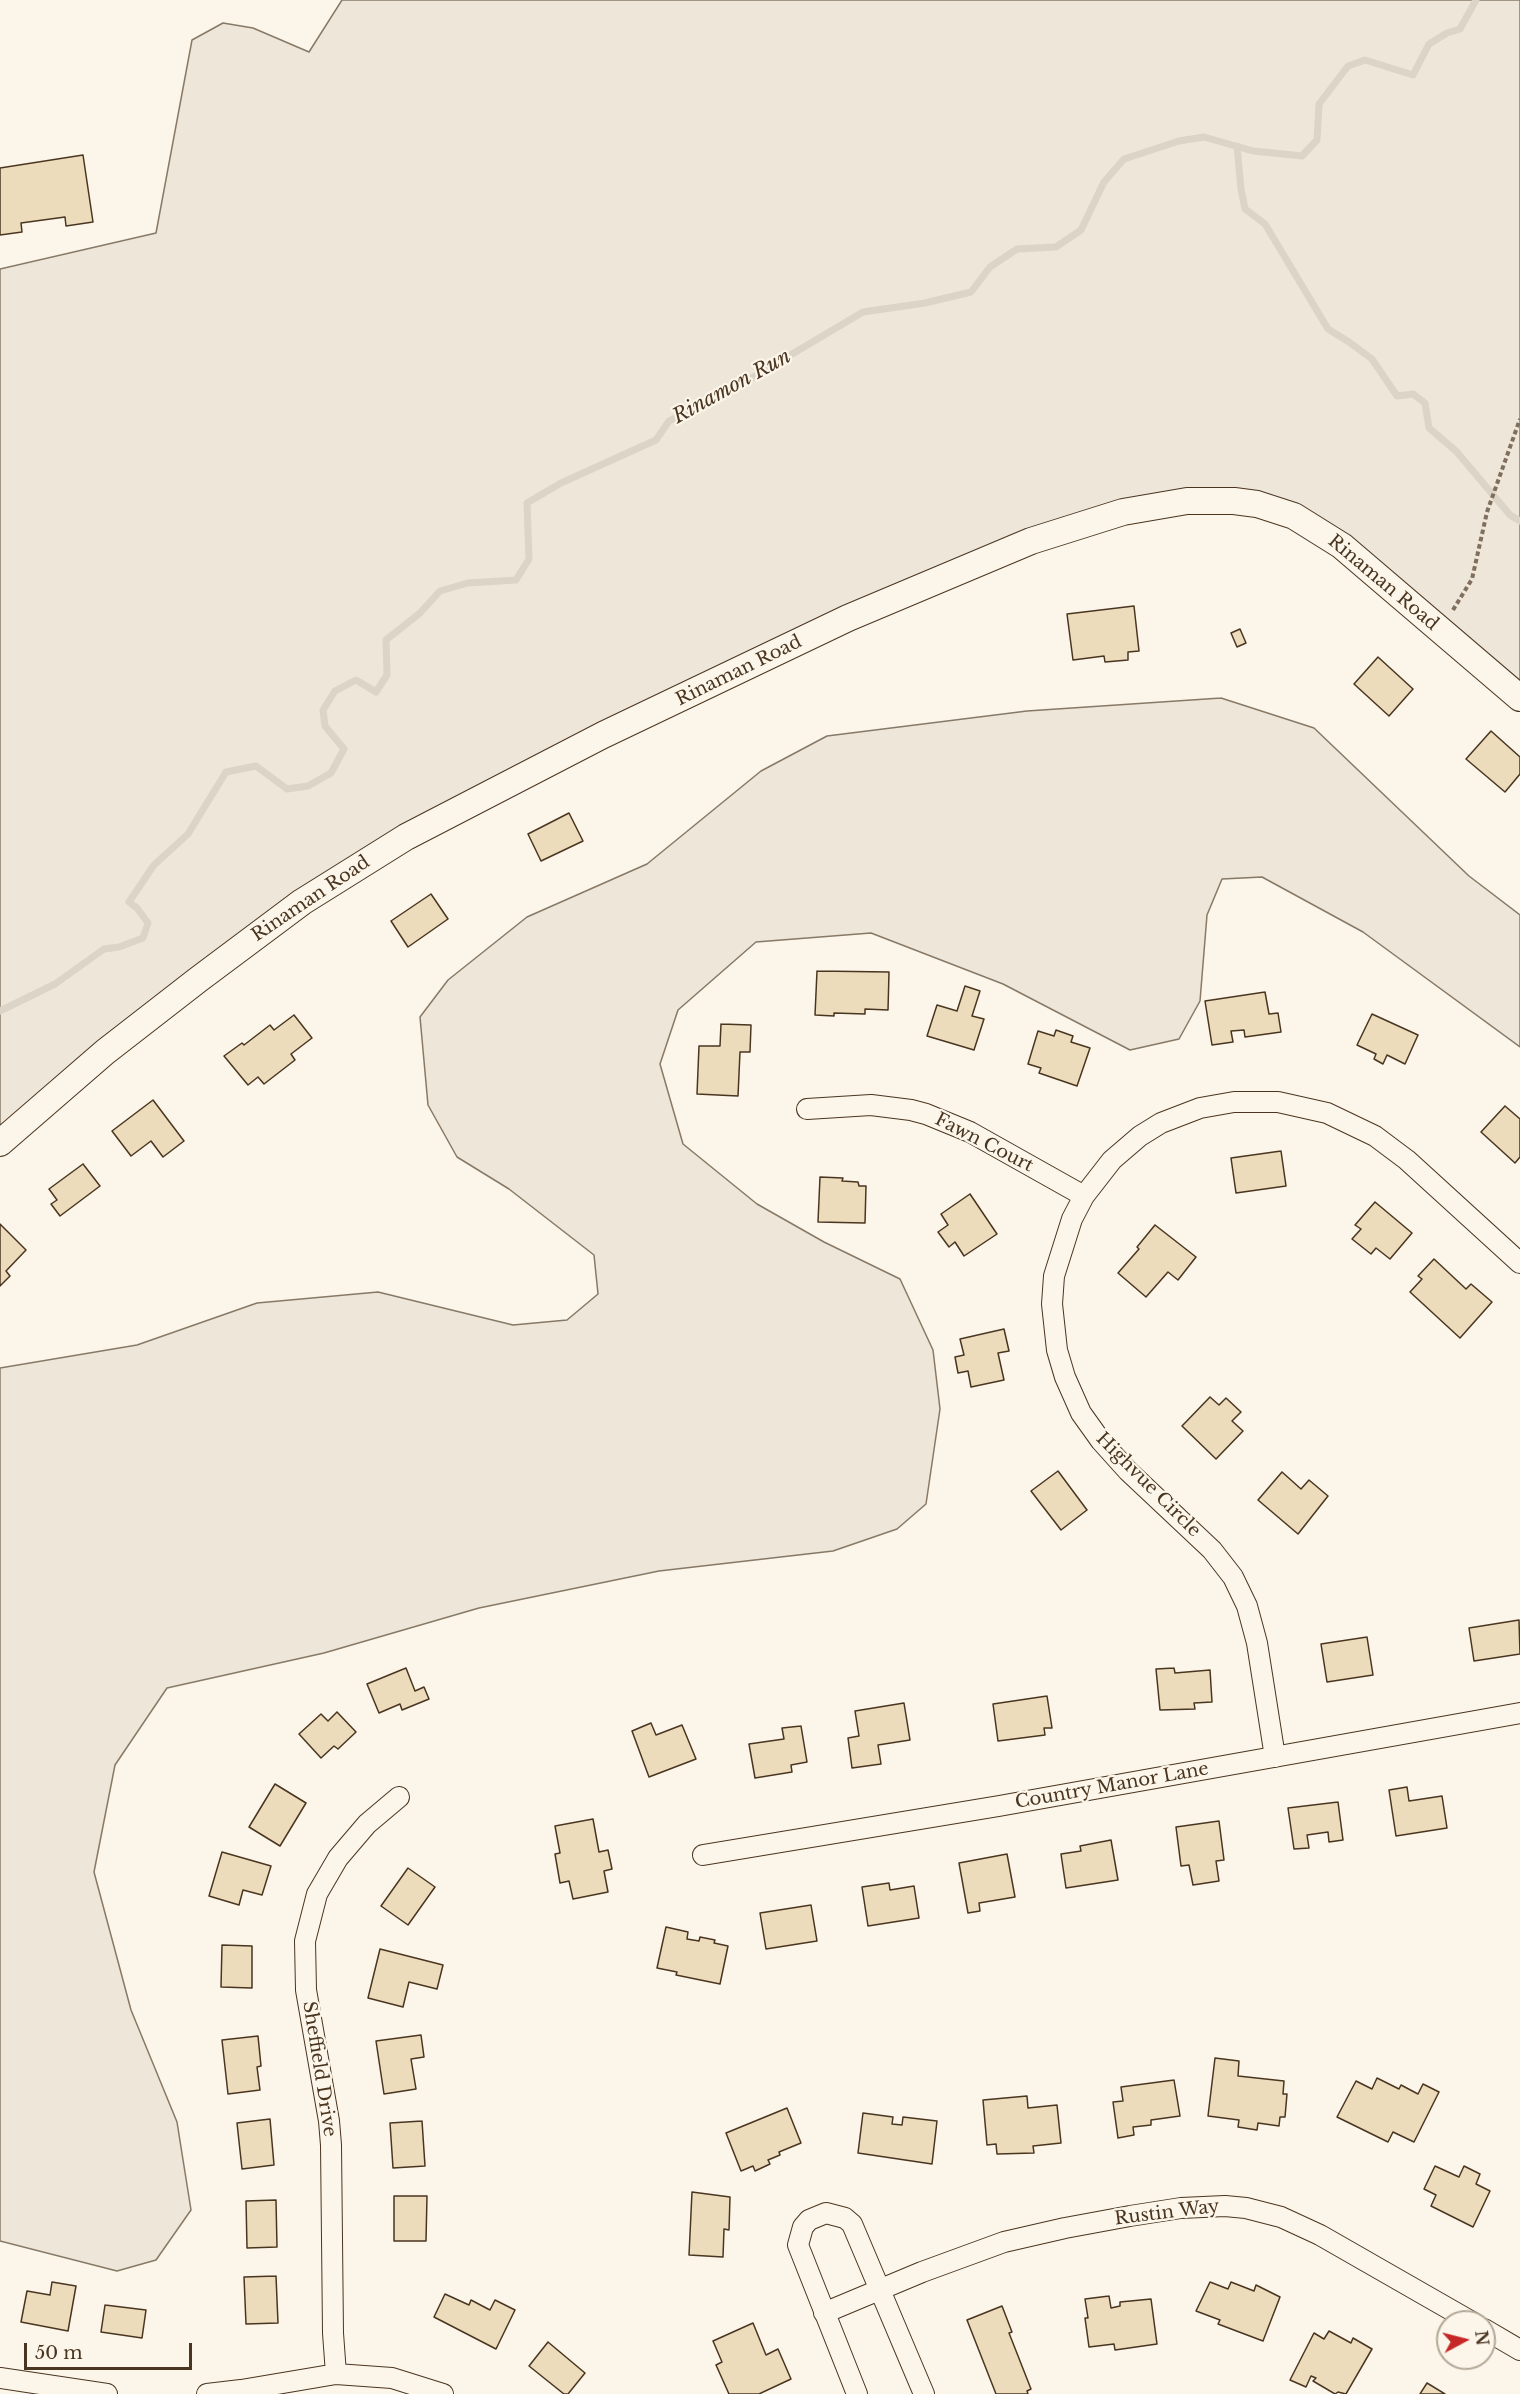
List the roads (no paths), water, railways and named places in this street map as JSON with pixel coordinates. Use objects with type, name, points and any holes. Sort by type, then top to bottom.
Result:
[{"type":"street","name":"Rinaman Road","points":[[0,1143],[149,1017],[302,902],[370,858],[603,735],[858,614],[1031,541],[1123,512],[1153,505],[1187,501],[1234,501],[1257,504],[1294,516],[1342,546],[1520,698]]},
{"type":"street","name":"Highvue Circle","points":[[1275,1757],[1257,1643],[1247,1606],[1236,1584],[1212,1550],[1128,1471],[1101,1441],[1081,1413],[1065,1377],[1054,1334],[1052,1289],[1064,1240],[1084,1196],[1112,1160],[1140,1136],[1174,1116],[1200,1107],[1234,1102],[1291,1104],[1336,1116],[1364,1129],[1386,1143],[1520,1263]]},
{"type":"street","name":"Fawn Court","points":[[807,1109],[871,1105],[901,1108],[926,1114],[970,1132],[1084,1196]]},
{"type":"street","name":"Country Manor Lane","points":[[703,1855],[1520,1713]]},
{"type":"street","name":"Sheffield Drive","points":[[336,2374],[333,2333],[331,2145],[329,2121],[306,1990],[305,1941],[317,1894],[338,1858],[367,1824],[399,1797]]},
{"type":"street","name":"Rustin Way","points":[[824,2313],[973,2252],[1036,2234],[1181,2208],[1225,2206],[1245,2208],[1281,2217],[1320,2235],[1451,2310]]},
{"type":"street","points":[[857,2394],[798,2245],[803,2227],[817,2215],[836,2214],[852,2224],[924,2394]]},
{"type":"street","points":[[1496,2336],[1520,2350]]},
{"type":"street","points":[[207,2394],[336,2374],[392,2378],[443,2394]]},
{"type":"street","points":[[0,2378],[107,2394]]},
{"type":"waterway","name":"Rinamon Run","points":[[0,1011],[55,984],[104,949],[119,947],[143,938],[148,923],[137,908],[129,902],[154,865],[188,834],[226,772],[256,766],[287,789],[308,786],[331,773],[344,749],[325,726],[323,710],[335,691],[356,680],[376,692],[387,675],[386,640],[420,613],[440,591],[468,583],[516,580],[529,559],[527,503],[561,483],[656,440],[669,421],[745,382],[863,312],[925,303],[971,292],[990,267],[1017,249],[1056,247],[1081,230],[1104,182],[1124,159],[1179,141],[1204,137],[1253,151],[1302,156],[1317,140],[1319,104],[1348,66],[1365,60],[1413,75],[1429,44],[1447,33],[1460,29],[1476,0]]},
{"type":"waterway","points":[[1237,146],[1245,209],[1265,224],[1328,329],[1372,359],[1397,396],[1413,394],[1425,403],[1429,428],[1456,451],[1510,515],[1520,521]]}]
